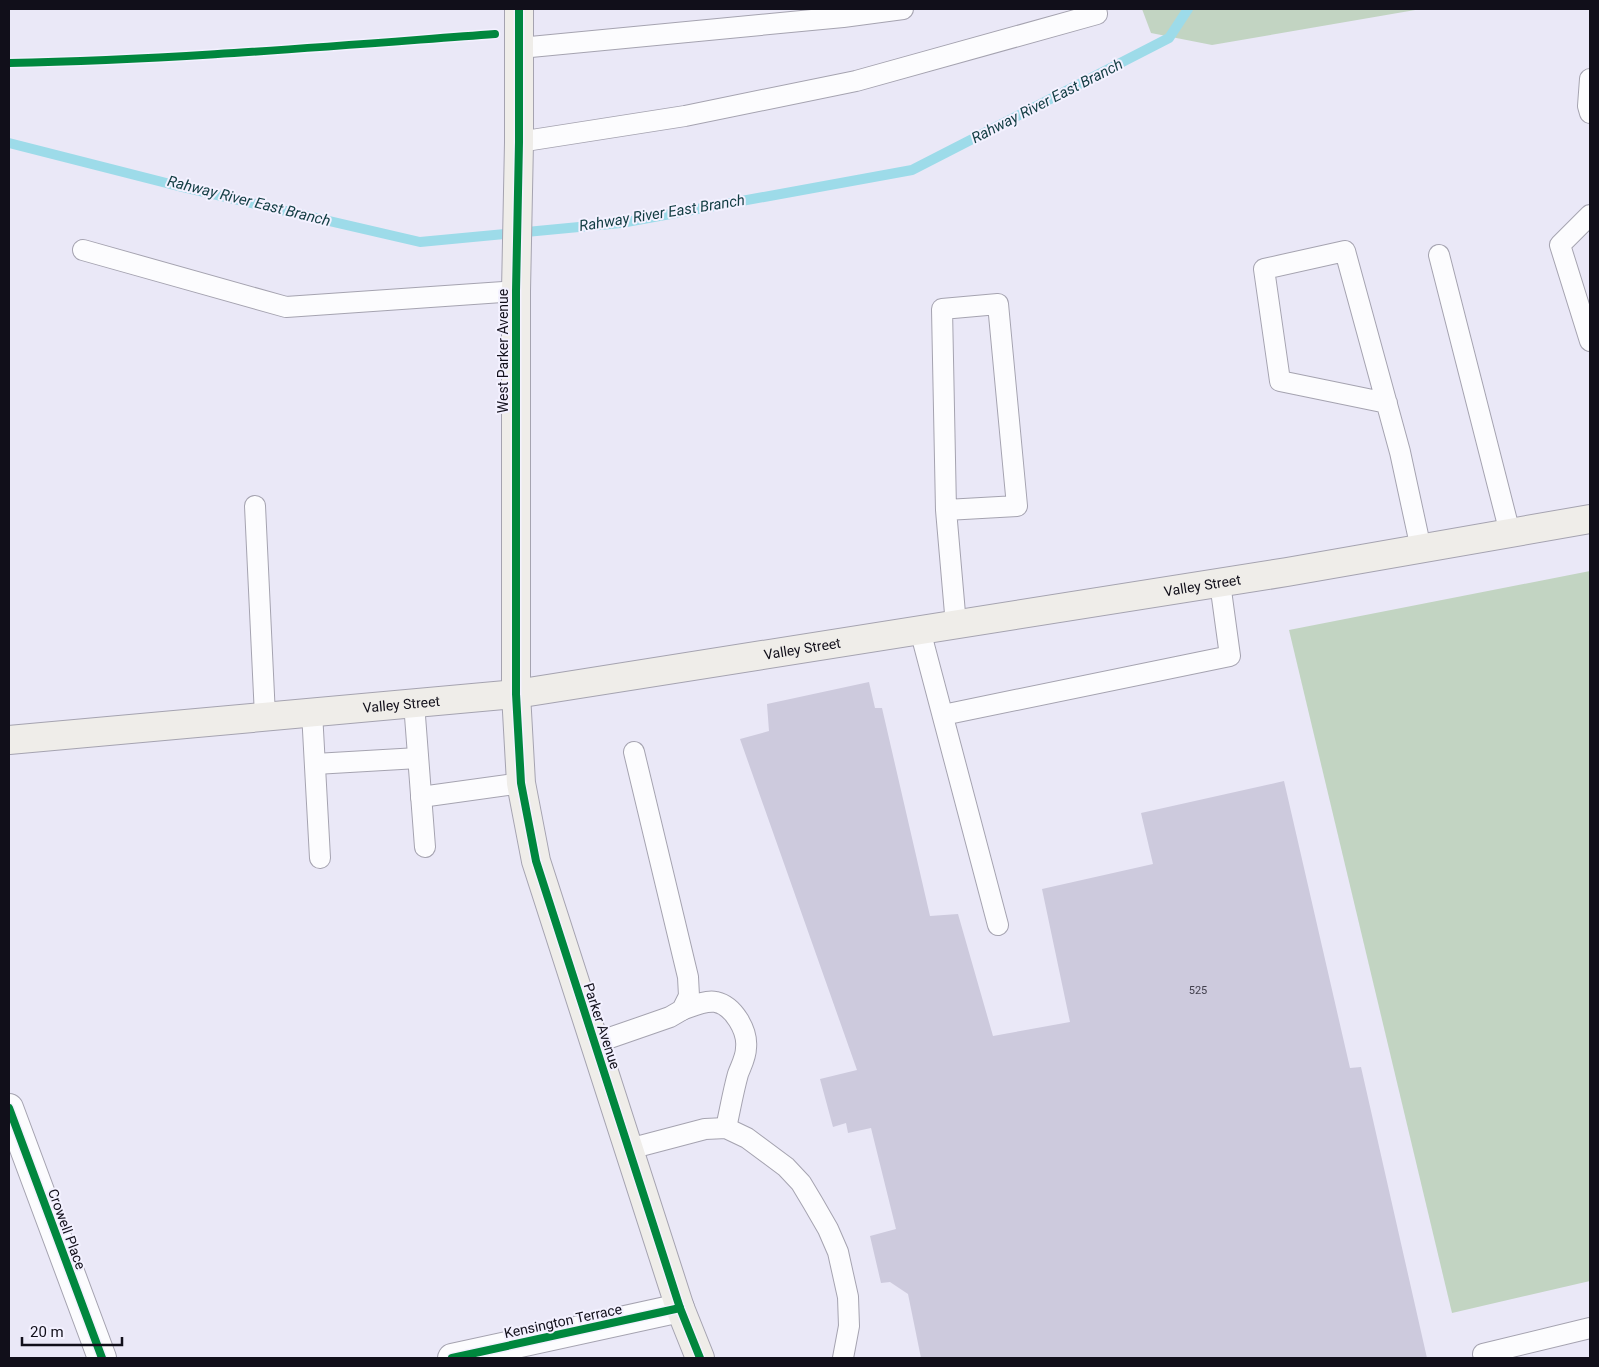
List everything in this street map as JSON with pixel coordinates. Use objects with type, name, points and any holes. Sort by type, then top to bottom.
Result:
[{"type":"main road","name":"West Parker Avenue","points":[[516,694],[516,291],[519,9]]},
{"type":"main road","name":"Valley Street","points":[[9,740],[516,694],[1220,583],[1590,519]]},
{"type":"main road","name":"Parker Avenue","points":[[516,694],[520,783],[536,861],[680,1308],[700,1358]]},
{"type":"street","name":"Crowell Place","points":[[9,1108],[102,1358]]},
{"type":"street","name":"Kensington Terrace","points":[[452,1358],[680,1308]]},
{"type":"lane","points":[[520,48],[834,18],[904,9]]},
{"type":"lane","points":[[519,142],[685,116],[856,81],[1097,14],[1096,9]]},
{"type":"lane","points":[[1590,79],[1588,106],[1590,113]]},
{"type":"lane","points":[[1590,215],[1560,245],[1590,341]]},
{"type":"lane","points":[[83,250],[286,307],[516,291]]},
{"type":"lane","points":[[1387,403],[1280,381],[1264,269],[1345,251],[1387,403],[1400,452],[1421,549]]},
{"type":"lane","points":[[1439,255],[1510,533]]},
{"type":"lane","points":[[946,510],[1017,506],[998,304],[942,309],[946,510],[956,625]]},
{"type":"lane","points":[[255,506],[265,716]]},
{"type":"lane","points":[[943,714],[1230,656],[1220,583]]},
{"type":"lane","points":[[920,630],[998,925]]},
{"type":"lane","points":[[414,703],[425,846]]},
{"type":"lane","points":[[312,712],[320,858]]},
{"type":"lane","points":[[634,752],[688,978],[689,996],[682,1010]]},
{"type":"lane","points":[[315,764],[418,758]]},
{"type":"lane","points":[[421,797],[520,783]]},
{"type":"lane","points":[[595,1043],[670,1017],[682,1010],[703,1003],[716,1002],[724,1006],[734,1014],[744,1030],[746,1048],[726,1128]]},
{"type":"lane","points":[[629,1149],[705,1129],[726,1128],[747,1138],[786,1167],[800,1183],[828,1229],[838,1252],[848,1297],[849,1326],[843,1358]]},
{"type":"lane","points":[[1483,1354],[1590,1328]]},
{"type":"green space","points":[[1142,9],[1421,9],[1212,45],[1151,33]]},
{"type":"green space","points":[[1590,571],[1590,1281],[1452,1313],[1289,630]]},
{"type":"building","points":[[869,682],[875,708],[882,708],[930,916],[958,914],[993,1036],[1070,1022],[1042,889],[1153,864],[1141,813],[1284,781],[1350,1068],[1361,1067],[1427,1358],[921,1358],[908,1294],[890,1282],[881,1283],[870,1236],[896,1229],[871,1128],[848,1133],[846,1123],[833,1127],[820,1079],[857,1070],[740,739],[769,731],[767,704]]},
{"type":"waterway","name":"Rahway River East Branch","points":[[9,143],[182,187],[420,242],[621,223],[912,170],[1169,38],[1188,9]]},
{"type":"cycle path","points":[[519,9],[516,291],[516,694],[521,783],[536,861],[680,1308],[700,1358]]},
{"type":"cycle path","points":[[9,63],[191,56],[495,34]]},
{"type":"cycle path","points":[[9,1108],[102,1358]]},
{"type":"cycle path","points":[[452,1358],[680,1308]]}]
